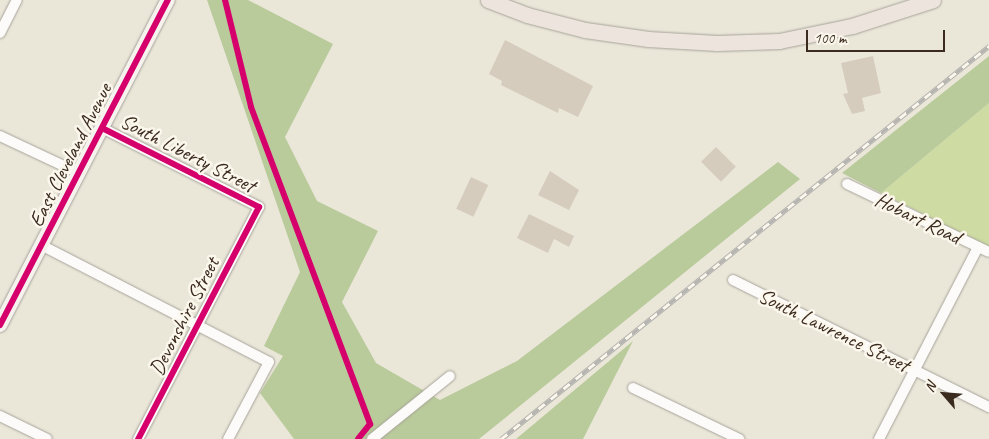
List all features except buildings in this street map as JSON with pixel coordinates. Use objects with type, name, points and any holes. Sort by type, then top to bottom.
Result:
[{"type":"main road","name":"East Cleveland Avenue","points":[[0,326],[168,0]]},
{"type":"main road","points":[[488,0],[527,15],[586,30],[648,39],[718,43],[779,41],[852,26],[933,0]]},
{"type":"street","points":[[0,33],[17,0]]},
{"type":"street","name":"South Liberty Street","points":[[102,128],[259,207]]},
{"type":"street","points":[[0,136],[79,173]]},
{"type":"street","name":"Hobart Road","points":[[847,184],[989,252]]},
{"type":"street","name":"Devonshire Street","points":[[138,439],[259,207]]},
{"type":"street","points":[[41,245],[269,362],[228,439]]},
{"type":"street","points":[[879,439],[978,247]]},
{"type":"street","name":"South Lawrence Street","points":[[733,280],[989,407]]},
{"type":"street","points":[[372,439],[450,376]]},
{"type":"street","points":[[633,388],[739,439]]},
{"type":"street","points":[[0,416],[47,439]]},
{"type":"green space","points":[[207,0],[248,0],[333,44],[285,137],[317,201],[378,231],[342,302],[376,363],[440,400],[517,361],[778,162],[800,179],[479,439],[294,439],[260,393],[283,356],[264,346],[300,272]]},
{"type":"green space","points":[[989,56],[989,103],[881,193],[842,173]]},
{"type":"green space","points":[[989,103],[989,247],[881,193]]},
{"type":"green space","points":[[633,341],[583,439],[516,439]]},
{"type":"railway","points":[[501,439],[989,46]]},
{"type":"cycle path","points":[[0,325],[168,0]]},
{"type":"cycle path","points":[[225,0],[251,107],[370,424],[358,439]]},
{"type":"cycle path","points":[[102,128],[259,207],[138,439]]}]
